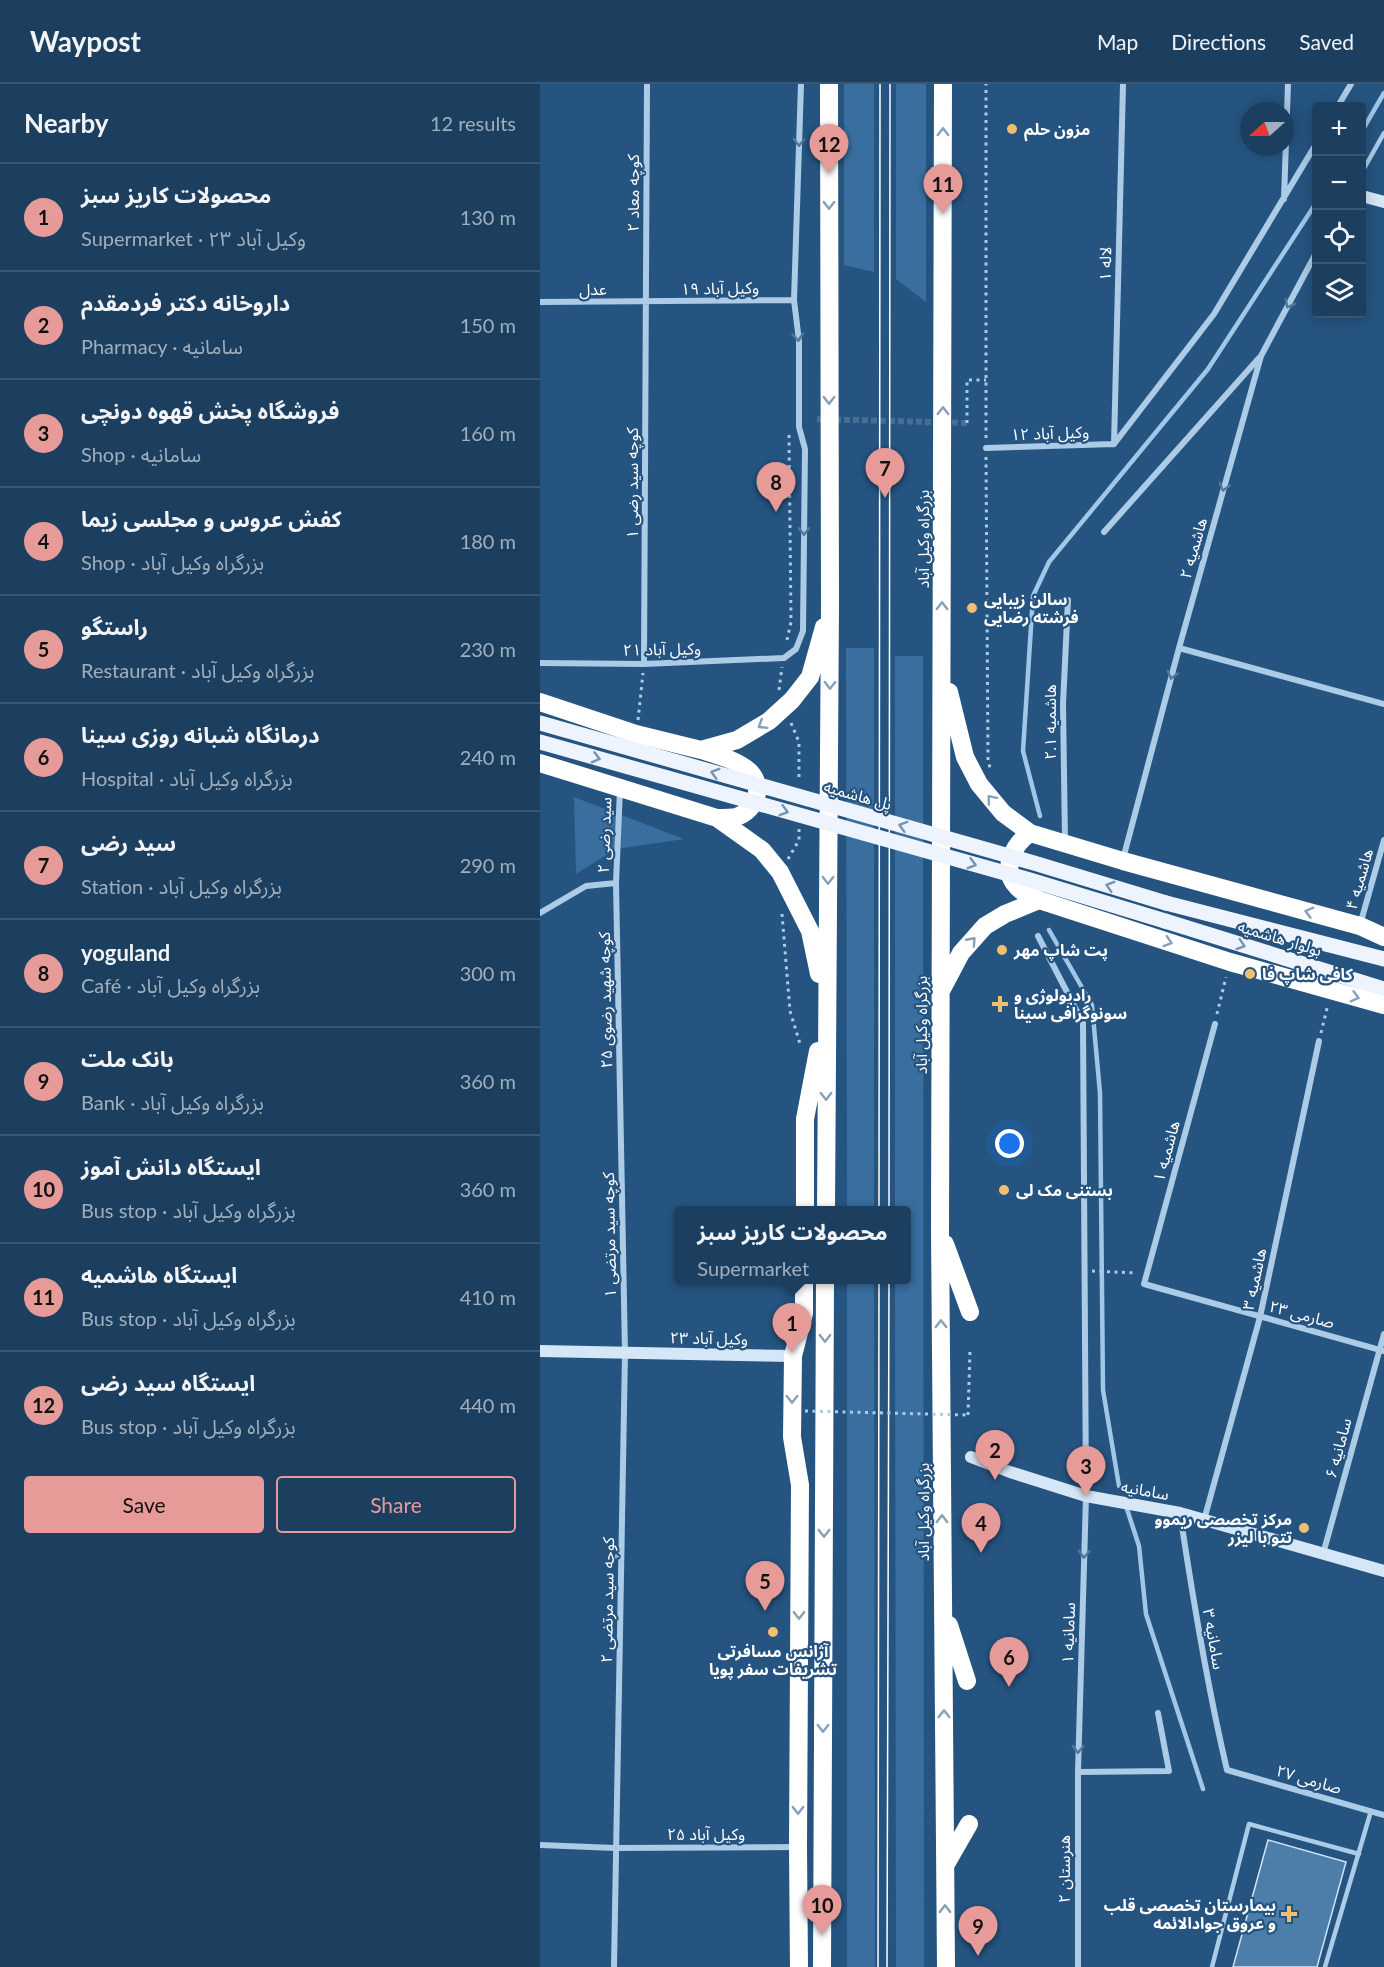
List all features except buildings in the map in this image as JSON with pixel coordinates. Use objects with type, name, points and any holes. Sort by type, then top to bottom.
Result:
[{"type":"highway","points":[[826,1206],[830,605],[829,84]]},
{"type":"highway","name":"بزرگراه وکیل آباد","points":[[943,84],[940,1230],[946,1967]]},
{"type":"highway","points":[[701,750],[737,740],[769,721],[792,700],[810,677],[830,605]]},
{"type":"highway","points":[[942,664],[965,757],[979,784],[1003,813],[1030,833],[1360,926],[1384,937]]},
{"type":"highway","points":[[540,702],[636,734],[701,750],[730,760],[750,772],[758,786],[757,798],[749,810],[737,817],[717,818]]},
{"type":"highway","points":[[540,763],[717,818],[762,850],[780,872],[810,931],[827,1010],[805,1119],[805,1206]]},
{"type":"highway","points":[[1030,833],[1019,841],[1012,852],[1009,864],[1018,888],[1039,900],[1230,962],[1384,1005]]},
{"type":"highway","points":[[941,991],[961,953],[985,926],[1005,914],[1039,900]]},
{"type":"highway","points":[[940,1230],[970,1312]]},
{"type":"highway","points":[[799,1967],[800,1485],[792,1437],[792,1356],[804,1313],[804,1284]]},
{"type":"highway","points":[[822,1967],[825,1284]]},
{"type":"highway","points":[[943,1607],[966,1681]]},
{"type":"highway","points":[[945,1865],[969,1824]]},
{"type":"main road","name":"پل هاشمیه","points":[[540,723],[1023,860],[1166,903]]},
{"type":"main road","name":"بولوار هاشمیه","points":[[540,742],[1030,880],[1384,988]]},
{"type":"main road","name":"بولوار هاشمیه","points":[[1166,903],[1384,959]]},
{"type":"street","name":"کوچه معاد ۲","points":[[646,302],[647,84]]},
{"type":"street","points":[[794,300],[801,84]]},
{"type":"street","name":"لاله ۱","points":[[1114,444],[1123,84]]},
{"type":"street","points":[[1284,200],[1288,84]]},
{"type":"street","points":[[1340,102],[1351,84]]},
{"type":"street","points":[[1114,444],[1214,314],[1312,152]]},
{"type":"street","points":[[1366,197],[1384,202]]},
{"type":"street","name":"هاشمیه ۲","points":[[1123,861],[1179,648],[1261,356],[1312,262]]},
{"type":"street","name":"۱۹ وکیل آباد","points":[[646,302],[794,300]]},
{"type":"street","name":"۲۱ وکیل آباد","points":[[540,663],[644,664],[784,658],[796,649],[802,631],[805,449],[799,427],[799,341],[794,300]]},
{"type":"street","name":"عدل","points":[[540,302],[646,302]]},
{"type":"street","name":"کوچه سید رضی ۱","points":[[644,664],[646,302]]},
{"type":"street","points":[[1104,532],[1261,356]]},
{"type":"street","name":"۱۲ وکیل آباد","points":[[986,448],[1114,444]]},
{"type":"street","name":"هاشمیه ۲.۱","points":[[1065,844],[1063,704],[1068,600]]},
{"type":"street","points":[[1179,648],[1384,704]]},
{"type":"street","name":"سید رضی ۲","points":[[616,883],[620,789]]},
{"type":"street","name":"هاشمیه ۴","points":[[1360,926],[1384,840]]},
{"type":"street","points":[[540,913],[586,886],[616,883]]},
{"type":"street","name":"کوچه شهید رضوی ۲۵","points":[[616,883],[621,1118]]},
{"type":"street","name":"سامانیه ۱","points":[[1038,936],[1083,1023],[1086,1496],[1078,1772]]},
{"type":"street","name":"هاشمیه ۱","points":[[1144,1284],[1215,1024]]},
{"type":"street","name":"هاشمیه ۳","points":[[1204,1521],[1260,1317],[1319,1041]]},
{"type":"street","name":"کوچه سید مرتضی ۱","points":[[621,1118],[625,1353]]},
{"type":"street","name":"صارمی ۲۳","points":[[1144,1284],[1382,1350]]},
{"type":"street","name":"سامانیه ۶","points":[[1323,1554],[1382,1350],[1384,1334]]},
{"type":"street","name":"۲۳ وکیل آباد","points":[[540,1352],[792,1356]]},
{"type":"street","name":"کوچه سید مرتضی ۲","points":[[614,1967],[625,1353]]},
{"type":"street","name":"سامانیه","points":[[971,1457],[1086,1496],[1180,1513],[1384,1571]]},
{"type":"street","name":"سامانیه ۳","points":[[1180,1513],[1195,1615],[1227,1770]]},
{"type":"street","points":[[1078,1772],[1169,1771],[1158,1713]]},
{"type":"street","name":"صارمی ۲۷","points":[[1227,1770],[1384,1815]]},
{"type":"street","name":"هنرستان ۲","points":[[1078,1772],[1078,1967]]},
{"type":"street","name":"۲۵ وکیل آباد","points":[[540,1845],[615,1848],[798,1847]]},
{"type":"lane","points":[[1366,165],[1384,134]]},
{"type":"lane","points":[[1325,1967],[1371,1811]]},
{"type":"lane","points":[[1212,1967],[1250,1824],[1359,1854]]},
{"type":"path","points":[[967,423],[967,380],[986,380]]},
{"type":"path","points":[[636,734],[644,664]]},
{"type":"path","points":[[1215,1024],[1230,962]]},
{"type":"path","points":[[1319,1041],[1332,991]]},
{"type":"path","points":[[1085,1270],[1147,1274]]},
{"type":"path","points":[[805,1411],[968,1415],[970,1351]]},
{"type":"shaded area","points":[[844,84],[874,84],[874,272],[844,265]]},
{"type":"shaded area","points":[[896,84],[926,84],[926,302],[896,279]]},
{"type":"shaded area","points":[[846,648],[874,648],[874,1206],[847,1206]]},
{"type":"shaded area","points":[[895,656],[923,656],[924,1967],[896,1967],[895,1284],[911,1284],[911,1206],[895,1206]]},
{"type":"shaded area","points":[[574,797],[684,839],[616,849],[576,874]]},
{"type":"shaded area","points":[[847,1284],[874,1284],[875,1967],[847,1967]]},
{"type":"waterway","points":[[1366,124],[1384,93]]},
{"type":"waterway","points":[[1040,816],[1023,751],[1033,596],[1049,562],[1208,369],[1312,209]]},
{"type":"waterway","points":[[1049,930],[1092,1005],[1100,1093],[1103,1390],[1119,1486]]},
{"type":"waterway","points":[[1126,1506],[1139,1546],[1146,1614],[1203,1789]]},
{"type":"tunnel","points":[[817,419],[967,423]]},
{"type":"tram line","points":[[879,1206],[880,84]]},
{"type":"tram line","points":[[889,1206],[890,84]]},
{"type":"tram line","points":[[878,1967],[879,1284]]},
{"type":"tram line","points":[[887,1967],[889,1284]]},
{"type":"place","name":"مزون حلم","points":[[1012,129]]},
{"type":"place","name":"ایستگاه سید رضی","points":[[829,174]]},
{"type":"place","name":"ایستگاه هاشمیه","points":[[943,214]]},
{"type":"place","name":"سید رضی","points":[[885,498]]},
{"type":"place","name":"yoguland","points":[[776,512]]},
{"type":"place","name":"سالن زیبایی فرشته رضایی","points":[[972,608]]},
{"type":"place","name":"پت شاپ مهر","points":[[1002,950]]},
{"type":"place","name":"کافی شاپ فا","points":[[1250,974]]},
{"type":"place","name":"رادیولوژی و سونوگرافی سینا","points":[[1000,1004]]},
{"type":"place","name":"بستنی مک لی","points":[[1004,1190]]},
{"type":"place","name":"محصولات کاریز سبز","points":[[792,1353]]},
{"type":"place","name":"داروخانه دكتر فردمقدم","points":[[995,1480]]},
{"type":"place","name":"فروشگاه پخش قهوه دونچی","points":[[1086,1496]]},
{"type":"place","name":"مرکز تخصصی ریموو تتو با لیزر","points":[[1304,1528]]},
{"type":"place","name":"کفش عروس و مجلسی زیما","points":[[981,1553]]},
{"type":"place","name":"راستگو","points":[[765,1611]]},
{"type":"place","name":"آژانس مسافرتی تشریفات سفر پویا","points":[[773,1632]]},
{"type":"place","name":"درمانگاه شبانه روزی سینا","points":[[1009,1687]]},
{"type":"place","name":"بیمارستان تخصصی قلب و عروق جوادالائمه","points":[[1289,1914]]},
{"type":"place","name":"ایستگاه دانش آموز","points":[[822,1935]]},
{"type":"place","name":"بانک ملت","points":[[978,1956]]}]
